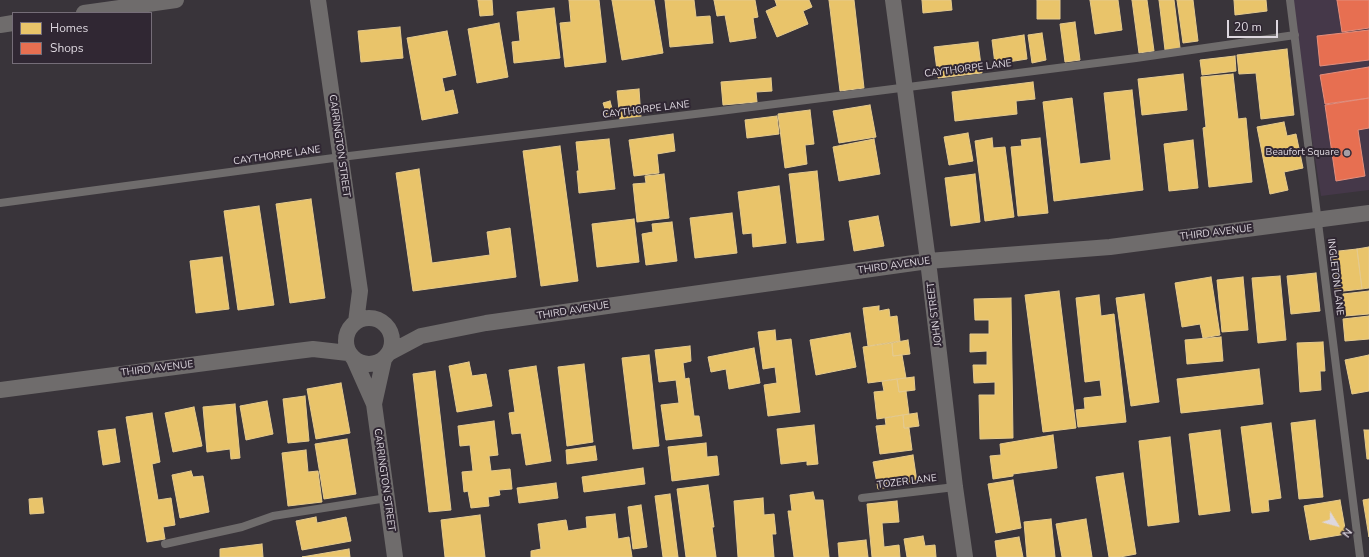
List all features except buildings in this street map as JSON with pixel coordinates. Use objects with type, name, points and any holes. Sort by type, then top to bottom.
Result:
[{"type":"street","points":[[91,12],[176,0]]},
{"type":"street","name":"CARRINGTON STREET","points":[[318,0],[360,291],[356,322]]},
{"type":"street","name":"JOHN STREET","points":[[893,0],[928,261],[955,487],[965,557]]},
{"type":"street","points":[[0,25],[12,23]]},
{"type":"street","name":"THIRD AVENUE","points":[[387,356],[421,336],[486,323],[928,261],[1110,247],[1369,213]]},
{"type":"street","name":"CARRINGTON STREET","points":[[360,291],[384,325]]},
{"type":"street","points":[[363,318],[371,318],[384,325],[392,337],[392,345],[387,356],[372,364],[366,364],[351,356],[345,342],[348,331],[356,322],[363,318]]},
{"type":"street","name":"THIRD AVENUE","points":[[384,325],[421,336]]},
{"type":"street","name":"THIRD AVENUE","points":[[0,390],[313,349],[346,336]]},
{"type":"street","name":"THIRD AVENUE","points":[[313,349],[351,356]]},
{"type":"street","name":"CARRINGTON STREET","points":[[351,356],[374,404],[395,557]]},
{"type":"street","name":"CARRINGTON STREET","points":[[374,404],[387,356]]},
{"type":"lane","name":"INGLETON LANE","points":[[1290,0],[1360,557]]},
{"type":"lane","name":"CAYTHORPE LANE","points":[[0,204],[341,158],[1136,58],[1295,35]]},
{"type":"lane","name":"TOZER LANE","points":[[862,498],[955,487]]},
{"type":"lane","points":[[165,544],[242,527],[273,516],[387,498]]},
{"type":"shaded area","points":[[1290,0],[1369,0],[1369,190],[1321,196]]},
{"type":"place","name":"Beaufort Square","points":[[1347,153]]}]
